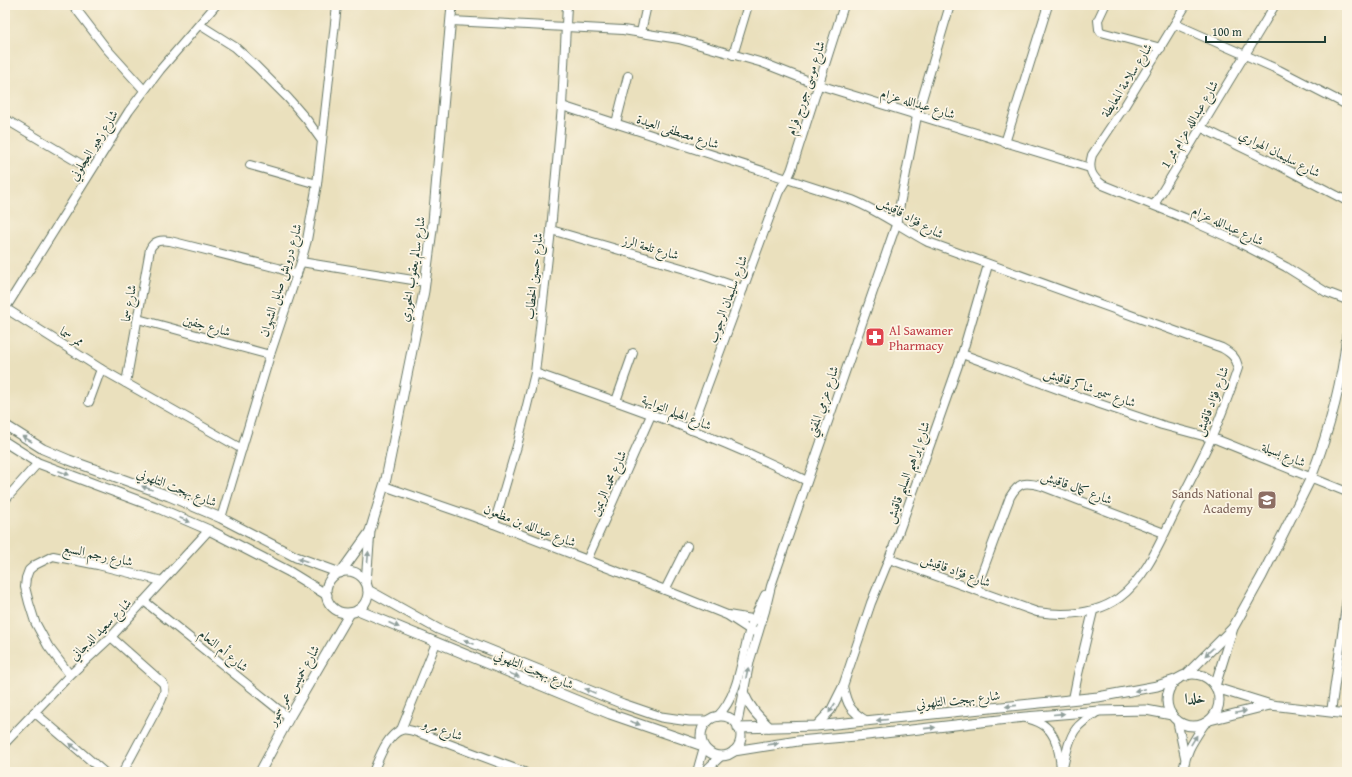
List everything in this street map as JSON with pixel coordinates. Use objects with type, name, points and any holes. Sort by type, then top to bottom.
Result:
[{"type":"street","points":[[73,5],[106,48],[144,90]]},
{"type":"street","name":"شارع زهير العجلوني","points":[[5,308],[111,138],[144,90],[216,5]]},
{"type":"street","name":"شارع درويش صايل الشهوان","points":[[221,518],[270,355],[297,275],[307,240],[317,184],[337,5]]},
{"type":"street","name":"شارع سالم يعقوب الخوري","points":[[367,586],[370,531],[384,486],[425,282],[433,222],[452,5]]},
{"type":"street","name":"شارع حسين الخطاب","points":[[494,524],[535,373],[551,230],[562,106],[567,5]]},
{"type":"street","points":[[641,32],[646,5]]},
{"type":"street","points":[[733,55],[748,5]]},
{"type":"street","name":"شارع موسى جورج فرام","points":[[788,178],[844,5]]},
{"type":"street","name":"شارع عزمي المفتي","points":[[717,717],[726,706],[734,690],[896,224],[917,116],[950,5]]},
{"type":"street","points":[[1005,143],[1048,5]]},
{"type":"street","points":[[1105,5],[1098,20],[1099,29],[1101,32],[1161,48]]},
{"type":"street","name":"شارع سلامة المعايطة","points":[[1090,168],[1092,155],[1098,144],[1124,107],[1176,24],[1186,5]]},
{"type":"street","name":"شارع عبدالله عزام ممر 1","points":[[1154,205],[1202,128],[1244,54],[1275,5]]},
{"type":"street","name":"شارع عبدالله عزام","points":[[451,21],[565,26],[641,32],[679,39],[763,63],[819,85],[1090,168],[1096,180],[1103,185],[1187,218],[1254,250],[1326,292],[1347,300]]},
{"type":"street","points":[[1176,24],[1244,54],[1347,105]]},
{"type":"street","points":[[200,25],[235,47],[256,66],[298,109],[322,141]]},
{"type":"street","points":[[616,124],[628,76]]},
{"type":"street","name":"شارع مصطفى العيدة","points":[[562,106],[788,178]]},
{"type":"street","points":[[5,119],[91,170]]},
{"type":"street","name":"شارع سليمان الهواري","points":[[1202,128],[1347,201]]},
{"type":"street","points":[[250,165],[317,184]]},
{"type":"street","name":"شارع فؤاد قاقيش","points":[[788,178],[858,202],[871,208],[928,242],[988,265],[1222,348],[1236,359],[1238,368],[1211,438],[1164,533],[1144,570],[1127,592],[1117,599],[1093,610],[1076,614],[1037,612],[889,559]]},
{"type":"street","name":"شارع سليمان الرجوب","points":[[691,430],[778,194],[782,185],[788,178]]},
{"type":"street","name":"شارع تلعة الرز","points":[[551,230],[685,269],[744,289]]},
{"type":"street","name":"شارع سما","points":[[126,383],[150,248],[155,242],[161,240],[170,241],[278,268],[297,275]]},
{"type":"street","points":[[301,262],[425,282]]},
{"type":"street","name":"شارع إبراهيم السليم قاقيش","points":[[816,726],[831,710],[843,686],[962,354],[988,265]]},
{"type":"street","name":"ممر سما","points":[[5,308],[101,369],[126,383]]},
{"type":"street","name":"شارع جفين","points":[[138,319],[270,355]]},
{"type":"street","points":[[1216,687],[1233,628],[1262,576],[1311,478],[1325,441],[1335,408],[1342,375],[1347,335]]},
{"type":"street","points":[[616,401],[633,353]]},
{"type":"street","name":"شارع سمير شاكر قاقيش","points":[[962,354],[1162,425],[1211,438]]},
{"type":"street","points":[[89,402],[101,369]]},
{"type":"street","name":"شارع الهيلم التوايهة","points":[[535,373],[651,414],[806,481]]},
{"type":"street","points":[[126,383],[242,449]]},
{"type":"street","name":"شارع محمد الريمين","points":[[587,560],[651,414]]},
{"type":"street","name":"شارع بهجت التلهوني","points":[[5,425],[43,449],[169,496],[221,518],[296,558],[341,573]]},
{"type":"street","name":"شارع بسيلة","points":[[1211,438],[1347,492]]},
{"type":"street","name":"شارع بهجت التلهوني","points":[[5,442],[38,463],[158,508],[209,530],[288,571],[327,595]]},
{"type":"street","points":[[5,500],[38,463]]},
{"type":"street","name":"شارع كمال قاقيش","points":[[976,589],[1010,497],[1015,488],[1022,483],[1042,486],[1164,533]]},
{"type":"street","name":"شارع عبدالله بن مظعون","points":[[384,486],[494,524],[727,614],[758,620]]},
{"type":"street","name":"شارع سعيد الدجاني","points":[[5,743],[70,675],[111,637],[209,530]]},
{"type":"street","name":"شارع سالم يعقوب الخوري","points":[[341,573],[370,531]]},
{"type":"street","points":[[665,590],[686,546]]},
{"type":"street","name":"شارع رجم السبع","points":[[70,675],[48,646],[35,622],[28,604],[25,587],[29,570],[35,565],[53,556],[162,581]]},
{"type":"street","points":[[353,572],[358,574],[367,586],[366,602],[354,611],[345,613],[335,609],[329,601],[327,595],[327,588],[330,582],[334,576],[341,573],[353,572]]},
{"type":"street","name":"شارع بهجت التلهوني","points":[[367,586],[438,629],[623,704],[661,717],[689,721],[708,721]]},
{"type":"street","points":[[1331,712],[1347,599]]},
{"type":"street","name":"شارع أم النعام","points":[[144,601],[289,718]]},
{"type":"street","points":[[1074,699],[1078,674],[1093,610]]},
{"type":"street","name":"شارع بهجت التلهوني","points":[[354,611],[610,714],[704,746]]},
{"type":"street","name":"شارع خميس عمر سمور","points":[[260,772],[289,718],[354,611]]},
{"type":"street","name":"شارع عبدالله بن مظعون","points":[[727,614],[754,632]]},
{"type":"street","points":[[1185,757],[1174,717],[1168,708],[1167,700],[1169,692],[1172,685],[1233,628]]},
{"type":"street","name":"شارع عزمي المفتي","points":[[738,726],[754,632]]},
{"type":"street","points":[[111,637],[163,683],[165,687],[160,701],[122,772]]},
{"type":"street","points":[[373,772],[387,744],[392,737],[401,730],[436,643]]},
{"type":"street","points":[[1181,678],[1193,674],[1202,676],[1216,687],[1219,696],[1219,705],[1216,713],[1208,721],[1191,744],[1185,757],[1183,772]]},
{"type":"street","name":"شارع بهجت التلهوني","points":[[738,726],[816,726],[1074,699],[1124,693],[1157,686],[1181,678]]},
{"type":"street","points":[[843,686],[848,706],[867,721]]},
{"type":"street","points":[[1216,687],[1271,705],[1347,714]]},
{"type":"street","points":[[743,692],[753,711],[769,727]]},
{"type":"street","points":[[1174,717],[1183,724],[1190,726],[1271,705]]},
{"type":"street","name":"شارع بهجت التلهوني","points":[[734,751],[798,741],[867,735],[1025,717],[1099,711],[1146,710],[1174,717]]},
{"type":"street","points":[[1062,772],[1075,730],[1084,721],[1099,711]]},
{"type":"street","points":[[34,712],[104,772]]},
{"type":"street","points":[[717,717],[728,718],[738,726],[740,740],[734,751],[730,754],[721,756],[712,754],[704,746],[701,739],[701,733],[704,726],[708,721],[717,717]]},
{"type":"street","points":[[1025,717],[1045,726],[1054,736],[1062,772]]},
{"type":"street","name":"شارع مرو","points":[[401,730],[412,730],[524,772]]},
{"type":"street","points":[[696,772],[704,746]]},
{"type":"street","points":[[704,772],[721,756]]},
{"type":"place","name":"Al Sawamer Pharmacy","points":[[875,337]]},
{"type":"place","name":"Sands National Academy","points":[[1267,500]]},
{"type":"district","name":"خلدا","points":[[1195,698]]}]
